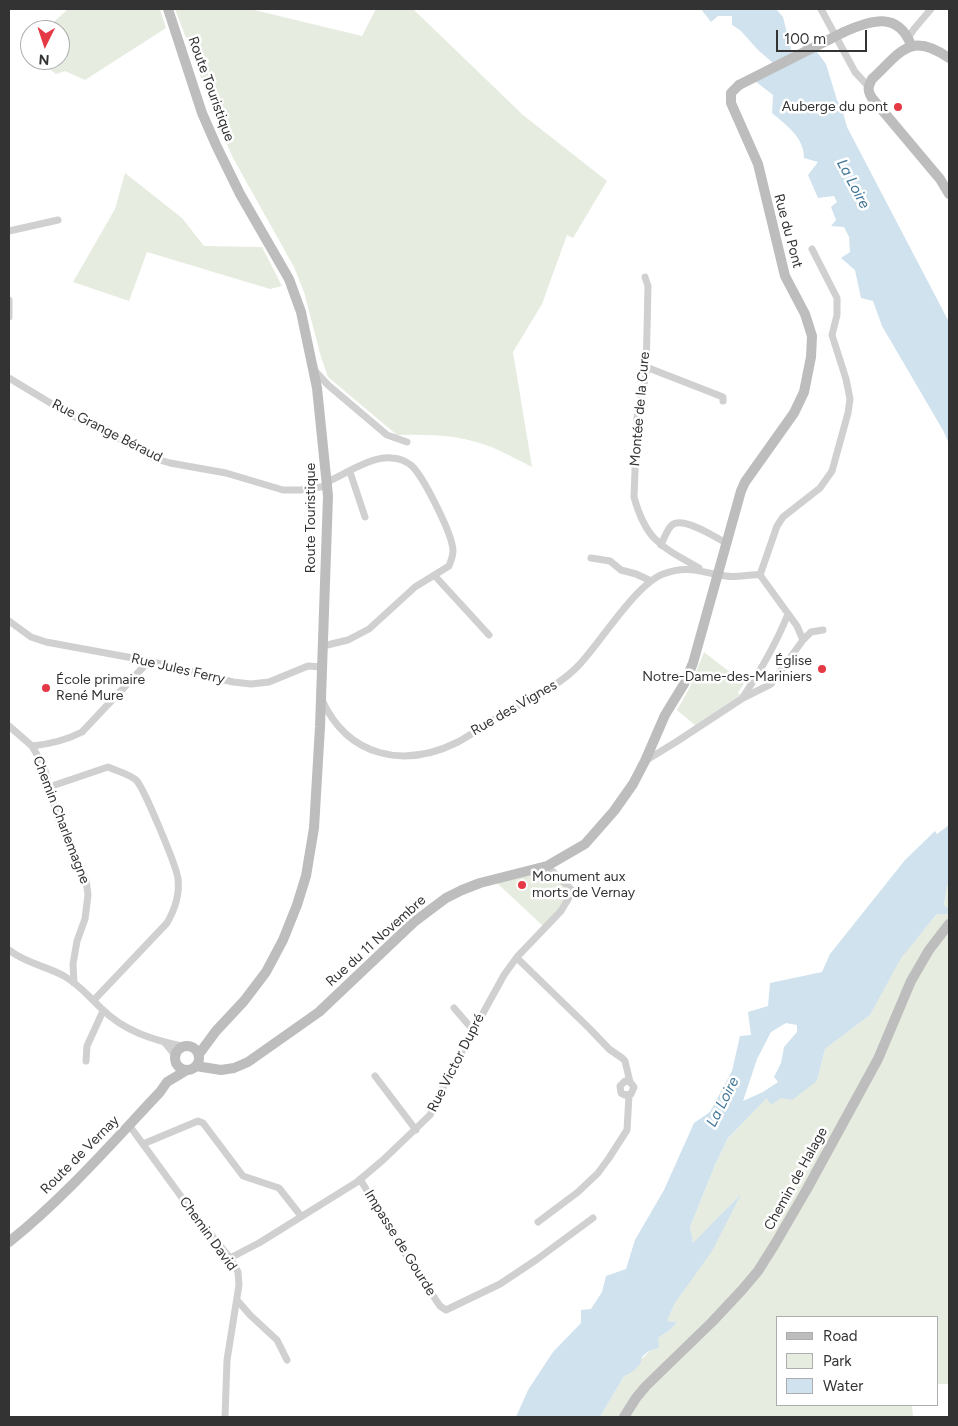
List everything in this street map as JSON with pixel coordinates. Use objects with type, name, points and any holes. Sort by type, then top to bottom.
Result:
[{"type":"street","name":"Route Touristique","points":[[168,9],[202,113],[216,145],[240,194],[289,278],[301,312],[317,388],[327,484],[320,727],[314,828],[306,876],[283,940],[266,972],[244,1001],[216,1031],[195,1062]]},
{"type":"street","points":[[821,9],[854,72],[868,86]]},
{"type":"street","points":[[931,9],[914,29],[910,42],[872,79],[868,86],[868,92],[940,179],[949,194]]},
{"type":"street","name":"Rue du Pont","points":[[719,574],[726,543],[745,482],[794,413],[804,392],[811,356],[812,336],[806,314],[786,276],[758,164],[731,103],[731,93],[739,85],[861,25],[882,20],[890,22],[898,27],[910,42]]},
{"type":"street","points":[[910,42],[930,47],[949,58]]},
{"type":"street","points":[[9,231],[58,220]]},
{"type":"street","points":[[803,640],[796,626],[760,575],[776,526],[783,517],[820,488],[832,470],[848,413],[850,398],[832,335],[837,315],[837,298],[812,249]]},
{"type":"street","name":"Montée de la Cure","points":[[646,277],[648,286],[646,367],[637,418],[634,497],[637,509],[647,530],[661,546],[701,570]]},
{"type":"street","points":[[9,300],[9,317]]},
{"type":"street","points":[[646,367],[723,397],[723,401]]},
{"type":"street","points":[[313,369],[328,385],[387,435],[407,442]]},
{"type":"street","name":"Rue Grange Béraud","points":[[9,378],[68,413],[153,458],[226,473],[283,490],[301,490],[327,484],[382,458],[399,459],[410,464],[424,483],[450,538],[453,551],[449,566],[415,587],[369,629],[348,640],[323,646]]},
{"type":"street","points":[[350,472],[365,517]]},
{"type":"street","points":[[661,546],[669,528],[678,522],[687,524],[726,543]]},
{"type":"street","points":[[591,558],[610,561],[621,570],[651,581]]},
{"type":"street","name":"Rue des Vignes","points":[[321,697],[339,728],[361,744],[380,753],[396,757],[438,750],[459,742],[504,713],[559,683],[579,665],[646,584],[662,574],[676,570],[701,570],[731,577],[760,575]]},
{"type":"street","name":"Rue du 11 Novembre","points":[[195,1062],[221,1070],[234,1068],[248,1062],[318,1012],[414,922],[446,898],[480,883],[547,866],[585,844],[614,811],[633,784],[665,715],[684,684],[693,663],[719,574]]},
{"type":"street","points":[[435,576],[489,635]]},
{"type":"street","points":[[743,698],[767,660],[788,614]]},
{"type":"street","name":"Rue Jules Ferry","points":[[9,621],[31,637],[46,642],[149,661],[233,682],[251,684],[269,682],[308,666],[322,667]]},
{"type":"street","points":[[645,761],[743,698],[771,684],[803,640],[812,632],[823,630]]},
{"type":"street","points":[[32,746],[56,743],[82,732],[149,661]]},
{"type":"street","points":[[320,727],[325,724],[339,728]]},
{"type":"street","name":"Chemin Charlemagne","points":[[9,726],[32,746],[44,767],[62,831],[71,853],[86,880],[88,895],[85,919],[77,941],[73,964],[74,983]]},
{"type":"street","points":[[49,787],[108,767],[137,781],[162,834],[178,878],[178,896],[174,911],[167,923],[94,1000]]},
{"type":"street","name":"Rue Victor Dupré","points":[[230,1258],[259,1243],[360,1179],[416,1130],[430,1115],[473,1030],[504,975],[516,958],[561,912],[573,891],[547,866]]},
{"type":"street","name":"Chemin de Halage","points":[[624,1417],[646,1386],[712,1322],[758,1271],[807,1189],[874,1067],[915,973],[929,950],[949,924]]},
{"type":"street","points":[[9,950],[18,956],[64,976],[86,992],[103,1011],[132,1031],[165,1042],[194,1048],[195,1062],[177,1065],[175,1056],[165,1042]]},
{"type":"street","points":[[516,958],[609,1049],[625,1061],[634,1090],[629,1095],[627,1130],[610,1158],[598,1173],[578,1192],[538,1222]]},
{"type":"street","points":[[454,1008],[473,1030]]},
{"type":"street","points":[[86,1062],[87,1046],[103,1011]]},
{"type":"street","name":"Route Touristique","points":[[185,1046],[197,1043],[216,1031]]},
{"type":"street","points":[[175,1056],[185,1046]]},
{"type":"street","name":"Route de Vernay","points":[[167,1082],[175,1056]]},
{"type":"street","name":"Route de Vernay","points":[[9,1242],[57,1199],[129,1125],[167,1082],[195,1062]]},
{"type":"street","points":[[375,1076],[416,1130]]},
{"type":"street","points":[[629,1095],[623,1094],[620,1088],[623,1082],[630,1082]]},
{"type":"street","points":[[143,1144],[198,1121],[203,1123],[243,1176],[279,1188],[301,1216]]},
{"type":"street","name":"Chemin David","points":[[129,1125],[188,1206],[230,1258],[238,1272],[239,1285],[227,1360],[225,1417]]},
{"type":"street","name":"Impasse de Gourde","points":[[360,1179],[408,1259],[440,1306],[446,1310],[501,1283],[593,1218]]},
{"type":"street","points":[[236,1300],[277,1340],[287,1360]]},
{"type":"green space","points":[[68,9],[160,9],[166,28],[85,80],[65,71],[56,74],[51,70],[70,70],[70,20],[56,20]]},
{"type":"green space","points":[[175,9],[250,9],[362,36],[376,9],[413,9],[523,115],[607,181],[573,238],[567,235],[542,304],[513,352],[532,467],[494,448],[470,440],[434,435],[397,435],[328,377],[304,292],[294,267],[233,158]]},
{"type":"green space","points":[[125,173],[182,218],[204,246],[262,247],[282,286],[270,289],[147,252],[129,301],[73,282],[115,209]]},
{"type":"green space","points":[[704,652],[744,683],[738,693],[741,695],[696,726],[677,710],[689,689]]},
{"type":"green space","points":[[547,871],[569,891],[559,910],[544,927],[497,883]]},
{"type":"green space","points":[[949,884],[949,1384],[938,1384],[938,1316],[776,1316],[776,1406],[912,1406],[913,1417],[600,1417],[624,1376],[652,1349],[658,1338],[670,1330],[677,1322],[667,1321],[675,1303],[711,1251],[739,1196],[693,1244],[690,1227],[728,1138],[767,1098],[781,1098],[817,1081],[825,1049],[870,1015],[901,957],[944,906],[947,886]]},
{"type":"water","name":"La Loire","points":[[701,9],[776,9],[783,17],[794,61],[803,46],[811,44],[826,64],[847,127],[949,322],[949,444],[944,432],[882,326],[873,301],[861,298],[855,270],[841,258],[850,252],[849,237],[844,227],[831,226],[836,220],[831,207],[837,202],[834,196],[818,198],[808,175],[818,162],[804,158],[801,144],[794,132],[772,113],[773,95],[755,81],[773,63],[740,30],[732,25],[732,16],[718,16],[711,22]]},
{"type":"water","name":"La Loire","points":[[949,825],[949,884],[944,905],[949,909],[947,914],[937,914],[901,958],[870,1015],[825,1049],[817,1081],[792,1100],[781,1098],[771,1105],[767,1098],[728,1138],[690,1227],[693,1243],[741,1194],[712,1251],[675,1303],[667,1321],[677,1322],[670,1330],[658,1338],[659,1348],[646,1353],[636,1369],[624,1376],[600,1417],[516,1417],[528,1390],[553,1352],[581,1323],[581,1310],[591,1309],[602,1292],[606,1276],[626,1269],[635,1240],[664,1190],[694,1123],[710,1112],[732,1071],[740,1036],[751,1035],[748,1012],[768,1006],[770,983],[822,972],[830,954],[905,860],[935,831],[937,834]],"holes":[[[786,1023],[797,1025],[797,1032],[784,1047],[781,1063],[774,1077],[778,1082],[763,1092],[743,1101],[757,1059],[771,1032]]]},
{"type":"place","name":"Auberge du pont","points":[[898,107]]},
{"type":"place","name":"Église Notre-Dame-des-Mariniers","points":[[822,669]]},
{"type":"place","name":"École primaire René Mure","points":[[46,688]]},
{"type":"place","name":"Monument aux morts de Vernay","points":[[522,885]]}]
